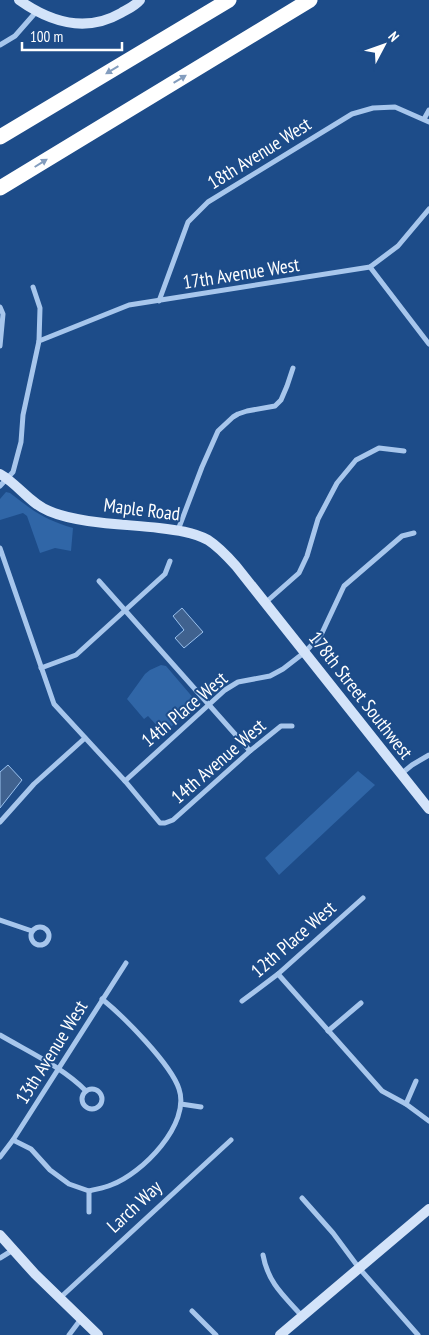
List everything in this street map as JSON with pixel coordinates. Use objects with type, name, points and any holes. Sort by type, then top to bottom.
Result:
[{"type":"highway","points":[[0,135],[229,0]]},
{"type":"highway","points":[[0,188],[310,0]]},
{"type":"street","points":[[19,0],[36,12],[66,23],[88,23],[111,19],[136,5],[140,0]]},
{"type":"street","points":[[0,45],[15,36],[36,12]]},
{"type":"street","name":"18th Avenue West","points":[[159,301],[188,222],[208,202],[352,114],[373,108],[395,107],[426,121]]},
{"type":"street","points":[[426,121],[429,110]]},
{"type":"street","name":"17th Avenue West","points":[[39,341],[129,305],[370,267],[398,246],[429,209]]},
{"type":"street","points":[[370,267],[429,344]]},
{"type":"street","points":[[0,486],[4,476],[13,472],[21,442],[23,415],[39,341],[40,308],[33,287]]},
{"type":"street","points":[[0,307],[3,314],[0,346]]},
{"type":"street","points":[[177,530],[218,431],[232,417],[242,412],[275,406],[281,400],[293,368]]},
{"type":"street","points":[[265,603],[299,573],[307,556],[318,519],[337,482],[356,460],[379,448],[404,451]]},
{"type":"street","name":"Maple Road","points":[[4,476],[25,496],[49,511],[85,519],[177,530],[197,535],[214,544],[231,561],[265,603]]},
{"type":"street","name":"14th Place West","points":[[125,781],[225,690],[238,682],[270,676],[283,669],[305,652],[321,635],[344,586],[402,536],[414,533]]},
{"type":"street","points":[[0,548],[54,704],[125,781]]},
{"type":"street","points":[[41,668],[76,654],[165,574],[170,561]]},
{"type":"street","points":[[99,581],[250,751]]},
{"type":"street","name":"178th Street Southwest","points":[[265,603],[429,809]]},
{"type":"street","name":"14th Avenue West","points":[[125,781],[160,823],[165,823],[173,820],[281,726],[292,726]]},
{"type":"street","points":[[0,822],[34,784],[85,738]]},
{"type":"street","points":[[401,774],[429,754]]},
{"type":"street","name":"12th Place West","points":[[242,1001],[278,974],[363,898]]},
{"type":"street","points":[[0,920],[32,932]]},
{"type":"street","name":"13th Avenue West","points":[[0,1158],[126,963]]},
{"type":"street","points":[[278,974],[382,1091],[406,1104],[429,1121]]},
{"type":"street","points":[[13,1140],[31,1149],[50,1170],[69,1184],[89,1191],[112,1185],[133,1173],[169,1137],[179,1118],[182,1104],[179,1088],[156,1054],[118,1012],[102,999]]},
{"type":"street","points":[[328,1031],[361,1002]]},
{"type":"street","points":[[0,1034],[58,1069],[86,1091]]},
{"type":"street","points":[[406,1104],[416,1081]]},
{"type":"street","points":[[182,1104],[201,1107]]},
{"type":"street","name":"Larch Way","points":[[60,1297],[231,1140]]},
{"type":"street","points":[[89,1191],[89,1212]]},
{"type":"street","points":[[302,1198],[333,1233],[359,1268],[418,1335]]},
{"type":"street","points":[[280,1335],[429,1209]]},
{"type":"street","points":[[0,1235],[98,1335]]},
{"type":"street","points":[[0,1258],[13,1250]]},
{"type":"street","points":[[263,1255],[265,1270],[274,1285],[302,1316]]},
{"type":"street","points":[[192,1311],[216,1335]]},
{"type":"street","points":[[69,1335],[82,1318]]},
{"type":"shaded area","points":[[6,492],[47,518],[73,528],[71,551],[55,548],[40,553],[27,516],[23,513],[0,520],[0,499]]},
{"type":"shaded area","points":[[182,608],[203,632],[184,648],[175,638],[184,630],[173,616]]},
{"type":"shaded area","points":[[161,665],[166,666],[195,700],[194,706],[164,733],[148,716],[144,719],[127,699],[145,674]]},
{"type":"shaded area","points":[[8,765],[22,780],[0,808],[0,772]]},
{"type":"shaded area","points":[[358,771],[375,785],[279,875],[265,858]]}]
